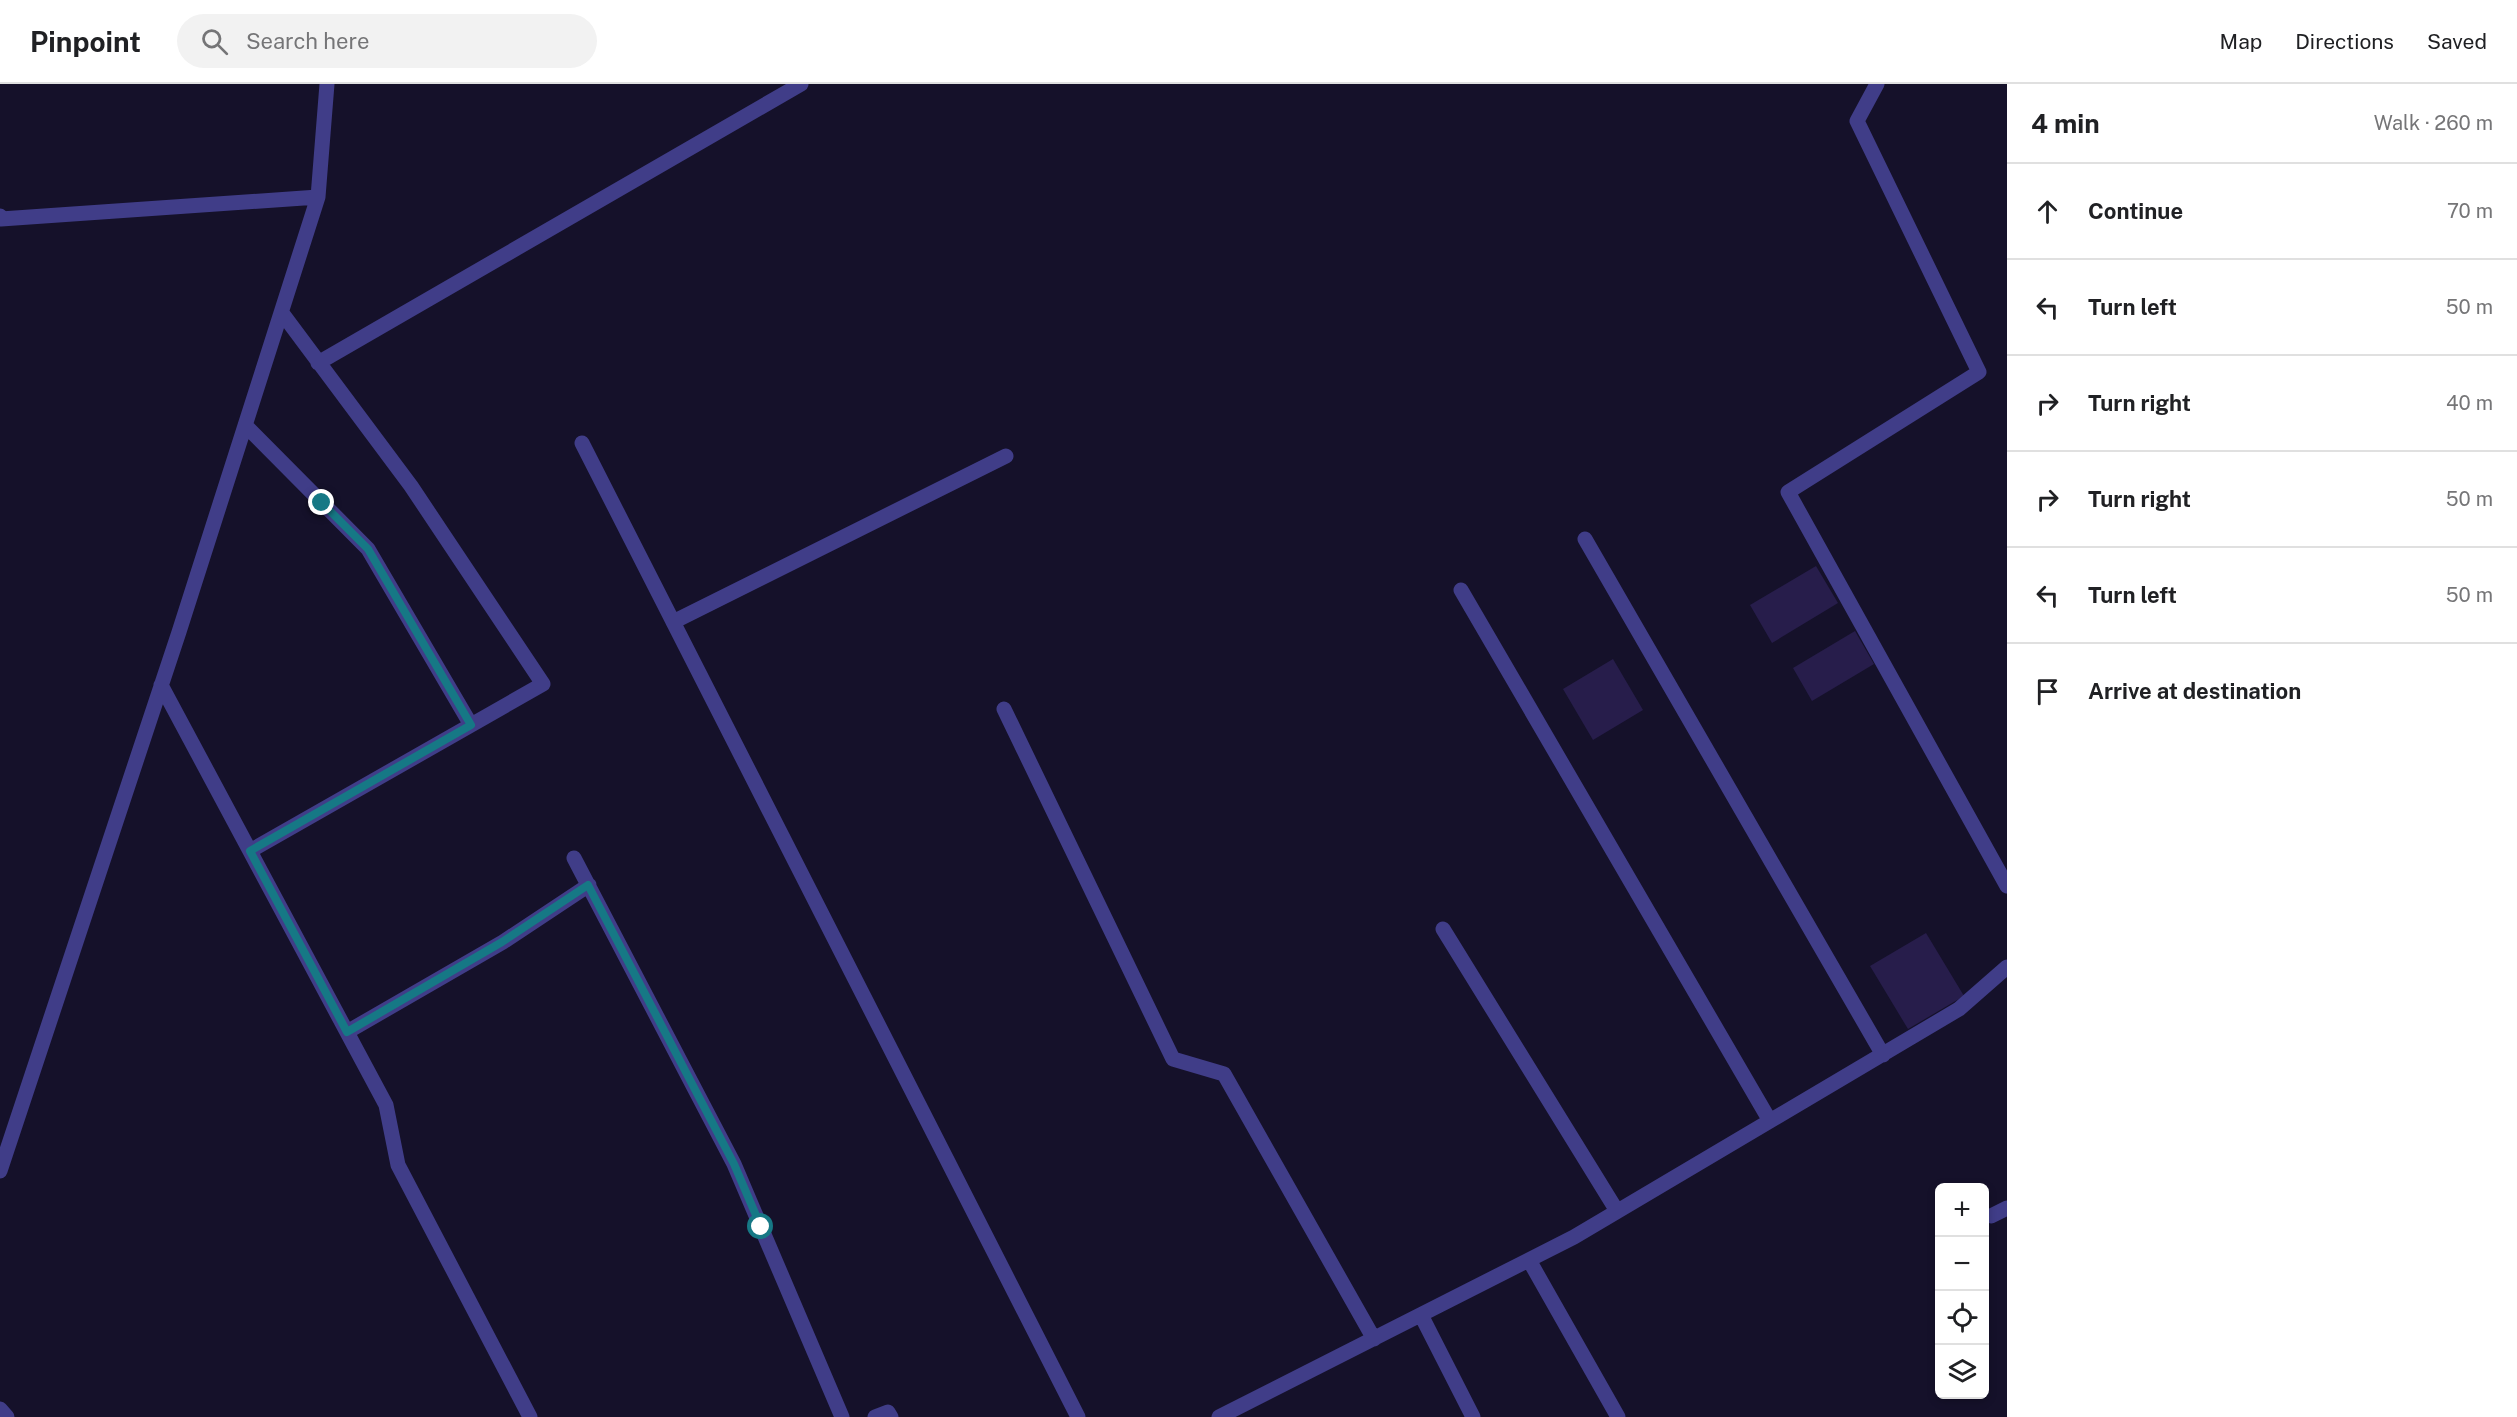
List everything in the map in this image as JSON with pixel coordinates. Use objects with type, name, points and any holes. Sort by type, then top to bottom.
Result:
[{"type":"street","points":[[2,1159],[161,686],[318,197],[327,84]]},
{"type":"street","points":[[318,363],[801,84]]},
{"type":"street","points":[[1876,84],[1857,121],[1979,372],[1788,492],[2007,886]]},
{"type":"street","points":[[0,216],[1,219],[318,197]]},
{"type":"street","points":[[250,851],[543,684],[411,486],[282,313]]},
{"type":"street","points":[[245,426],[368,549],[471,725]]},
{"type":"street","points":[[582,443],[1078,1417]]},
{"type":"street","points":[[673,622],[1006,456]]},
{"type":"street","points":[[1585,539],[1882,1055]]},
{"type":"street","points":[[1461,590],[1770,1121]]},
{"type":"street","points":[[161,686],[386,1105],[398,1164],[530,1417]]},
{"type":"street","points":[[1004,709],[1173,1059],[1224,1074],[1374,1338]]},
{"type":"street","points":[[574,858],[734,1164],[842,1417]]},
{"type":"street","points":[[347,1032],[502,942],[588,885]]},
{"type":"street","points":[[1443,929],[1617,1211]]},
{"type":"street","points":[[1219,1417],[1529,1260],[1617,1211],[1959,1009],[2007,967]]},
{"type":"street","points":[[1991,1216],[2007,1208]]},
{"type":"street","points":[[1529,1260],[1618,1417]]},
{"type":"street","points":[[1421,1315],[1473,1417]]},
{"type":"street","points":[[0,1409],[7,1417]]},
{"type":"street","points":[[875,1417],[888,1412],[891,1417]]},
{"type":"building","points":[[1816,566],[1838,603],[1772,643],[1750,605]]},
{"type":"building","points":[[1855,631],[1874,664],[1812,701],[1793,668]]},
{"type":"building","points":[[1613,659],[1643,710],[1593,740],[1563,689]]},
{"type":"building","points":[[1926,933],[1964,996],[1908,1029],[1870,966]]},
{"type":"route","points":[[322,503],[368,549],[471,725],[250,851],[347,1032],[502,942],[588,885],[734,1164],[761,1227]]}]
